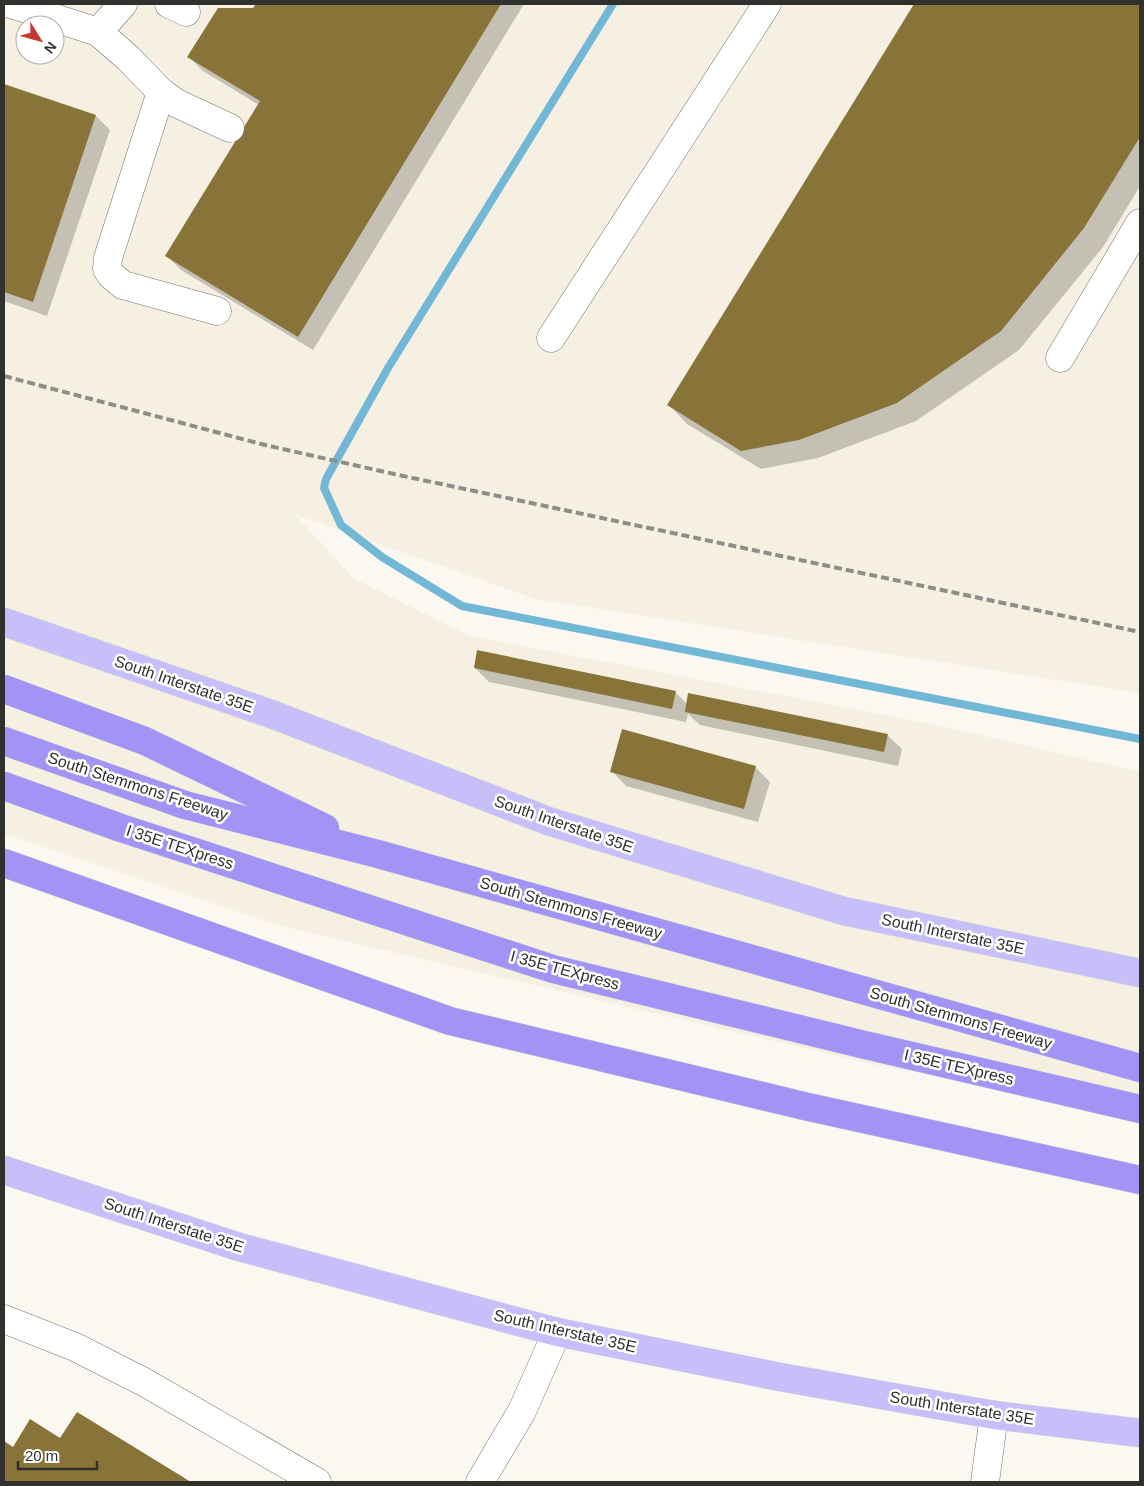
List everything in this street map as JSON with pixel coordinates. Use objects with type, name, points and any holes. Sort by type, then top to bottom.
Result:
[{"type":"highway","points":[[4,689],[144,740],[378,854]]},
{"type":"highway","name":"South Stemmons Freeway","points":[[4,741],[185,805],[378,854],[1140,1068]]},
{"type":"highway","name":"I 35E TEXpress","points":[[4,786],[121,828],[553,969],[865,1045],[1140,1109]]},
{"type":"highway","points":[[4,863],[450,1021],[804,1106],[1140,1180]]},
{"type":"main road","name":"South Interstate 35E","points":[[4,622],[274,715],[551,822],[844,911],[1140,973]]},
{"type":"main road","name":"South Interstate 35E","points":[[4,1170],[239,1247],[557,1332],[780,1377],[994,1415],[1140,1433]]},
{"type":"lane","points":[[11,4],[98,32],[128,58],[161,92],[176,103],[230,128]]},
{"type":"lane","points":[[98,32],[122,4]]},
{"type":"lane","points":[[551,338],[767,4]]},
{"type":"lane","points":[[161,92],[108,258],[107,269],[123,285],[216,311]]},
{"type":"lane","points":[[1060,358],[1140,223]]},
{"type":"lane","points":[[4,1319],[75,1346],[144,1382],[317,1482]]},
{"type":"lane","points":[[480,1482],[522,1411],[557,1332]]},
{"type":"lane","points":[[984,1482],[994,1415]]},
{"type":"shaded area","points":[[4,4],[1140,4],[1140,693],[536,599],[296,515],[353,578],[470,636],[932,724],[1140,772],[1140,1111],[881,1066],[277,925],[4,834]]},
{"type":"building","points":[[256,4],[501,4],[298,337],[165,256],[260,101],[187,57],[218,8],[253,8]]},
{"type":"building","points":[[914,4],[1140,4],[1140,137],[1084,228],[1001,331],[897,403],[799,440],[741,451],[667,405]]},
{"type":"building","points":[[4,84],[96,115],[33,302],[4,292]]},
{"type":"building","points":[[477,650],[676,691],[672,709],[474,668]]},
{"type":"building","points":[[688,693],[888,734],[884,752],[685,712]]},
{"type":"building","points":[[622,729],[756,766],[744,809],[610,772]]},
{"type":"building","points":[[77,1412],[191,1482],[4,1482],[4,1441],[13,1447],[30,1419],[60,1438]]},
{"type":"waterway","points":[[613,4],[388,368],[326,479],[324,488],[341,525],[382,557],[462,606],[1140,739]]},
{"type":"railway","points":[[4,376],[265,445],[1140,632]]}]
